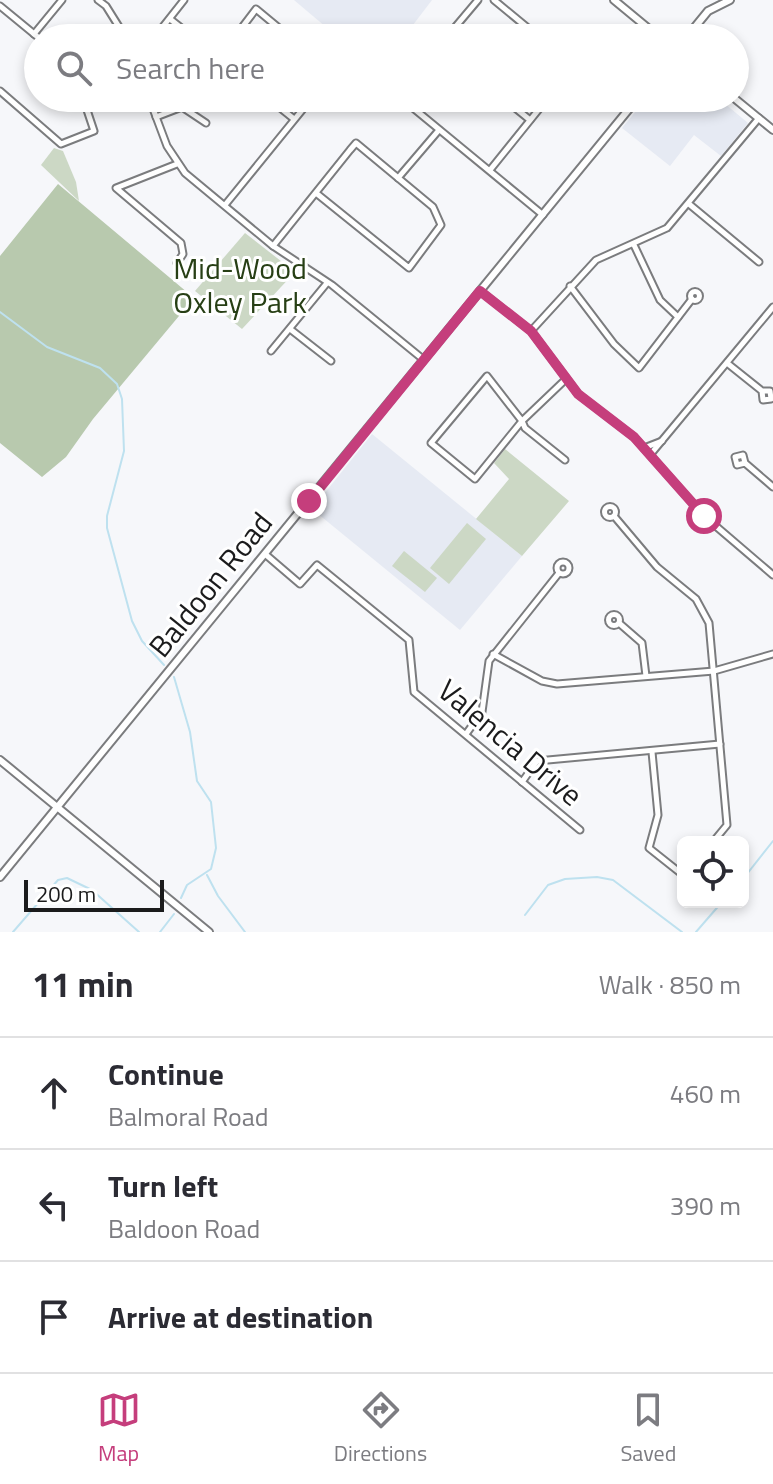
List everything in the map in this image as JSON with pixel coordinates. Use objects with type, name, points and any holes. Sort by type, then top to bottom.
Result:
[{"type":"street","points":[[45,24],[62,0]]},
{"type":"street","points":[[98,0],[106,6],[117,24]]},
{"type":"street","points":[[166,24],[184,0]]},
{"type":"street","points":[[458,24],[478,0]]},
{"type":"street","points":[[494,0],[523,24]]},
{"type":"street","points":[[614,0],[643,24]]},
{"type":"street","points":[[697,24],[708,11],[730,0]]},
{"type":"street","points":[[0,6],[24,26]]},
{"type":"street","points":[[245,24],[256,9],[274,24]]},
{"type":"street","points":[[170,19],[176,24]]},
{"type":"street","points":[[0,91],[24,112]]},
{"type":"street","points":[[749,110],[773,130]]},
{"type":"street","points":[[24,112],[61,144],[94,131],[88,112]]},
{"type":"street","points":[[154,112],[177,164],[273,246],[327,283],[424,360]]},
{"type":"street","points":[[156,117],[169,112]]},
{"type":"street","points":[[190,112],[206,123]]},
{"type":"street","points":[[285,112],[294,119]]},
{"type":"street","points":[[225,205],[300,112]]},
{"type":"street","points":[[418,112],[543,215]]},
{"type":"street","points":[[520,112],[530,120]]},
{"type":"street","points":[[490,170],[537,112]]},
{"type":"street","name":"Baldoon Road","points":[[0,877],[627,112]]},
{"type":"street","points":[[531,331],[596,260],[667,228],[759,118]]},
{"type":"street","points":[[398,178],[439,130]]},
{"type":"street","points":[[273,246],[356,143],[440,217],[439,231],[409,268],[316,193]]},
{"type":"street","points":[[177,164],[116,188],[181,243],[183,254],[177,263]]},
{"type":"street","points":[[689,204],[759,262]]},
{"type":"street","points":[[634,245],[660,300],[678,317]]},
{"type":"street","points":[[271,351],[327,283]]},
{"type":"street","points":[[570,286],[614,344],[639,368],[692,299]]},
{"type":"street","points":[[480,291],[531,331],[578,394],[644,448],[704,516],[773,575]]},
{"type":"street","points":[[650,455],[772,311]]},
{"type":"street","points":[[290,329],[331,361]]},
{"type":"street","points":[[727,363],[762,391]]},
{"type":"street","points":[[565,460],[525,428],[522,421],[487,376],[431,443],[475,479],[522,421],[566,379]]},
{"type":"street","points":[[644,448],[663,441]]},
{"type":"street","points":[[745,463],[773,487]]},
{"type":"street","points":[[614,516],[653,562],[702,607],[711,633],[727,825],[718,836]]},
{"type":"street","name":"Valencia Drive","points":[[265,554],[300,584],[317,565],[409,640],[414,692],[580,830]]},
{"type":"street","points":[[466,734],[482,712],[486,668],[493,654],[559,573]]},
{"type":"street","points":[[619,623],[642,643],[646,676]]},
{"type":"street","points":[[493,654],[549,683],[714,671],[773,654]]},
{"type":"street","points":[[522,782],[537,761],[720,744]]},
{"type":"street","points":[[652,752],[658,815],[649,848],[677,870]]},
{"type":"street","points":[[0,760],[209,932]]},
{"type":"shaded area","points":[[294,0],[432,0],[414,24],[322,24]]},
{"type":"shaded area","points":[[635,112],[735,112],[748,123],[721,156],[694,135],[670,166],[622,128]]},
{"type":"shaded area","points":[[372,434],[522,556],[460,630],[312,509]]},
{"type":"green space","points":[[54,148],[63,151],[76,182],[79,201],[41,165]]},
{"type":"green space","points":[[58,184],[194,298],[93,419],[66,457],[42,477],[0,443],[0,256]]},
{"type":"green space","name":"Mid-Wood Oxley Park","points":[[245,233],[295,272],[242,329],[195,291]]},
{"type":"green space","points":[[505,449],[569,501],[522,556],[476,519],[509,479],[494,463]]},
{"type":"green space","points":[[467,523],[486,539],[449,584],[430,568]]},
{"type":"green space","points":[[404,551],[437,578],[425,592],[392,566]]},
{"type":"waterway","points":[[0,312],[47,347],[100,368],[117,384],[122,399],[124,451],[107,516],[107,528],[132,621],[142,641],[164,665]]},
{"type":"waterway","points":[[174,677],[190,732],[197,781],[211,802],[216,848],[211,869],[187,885],[181,898]]},
{"type":"waterway","points":[[749,871],[773,841]]},
{"type":"waterway","points":[[207,875],[218,896],[245,932]]},
{"type":"waterway","points":[[525,915],[548,885],[565,879],[597,877],[613,880],[682,932]]},
{"type":"waterway","points":[[13,932],[58,880],[67,878],[92,890],[139,932]]},
{"type":"waterway","points":[[696,932],[717,908]]},
{"type":"waterway","points":[[160,932],[174,914]]},
{"type":"route","points":[[309,501],[480,291],[531,331],[578,394],[634,437],[704,516]]}]
